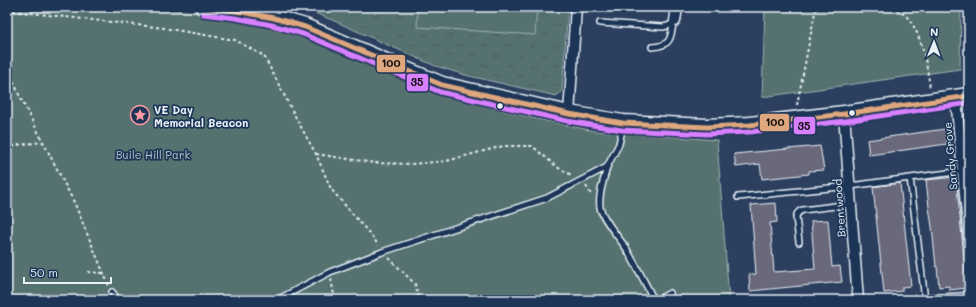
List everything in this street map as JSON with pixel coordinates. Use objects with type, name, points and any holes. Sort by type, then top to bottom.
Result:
[{"type":"main road","points":[[204,7],[274,18],[305,27],[442,85],[569,114],[623,123],[707,127],[750,125],[844,114],[963,97]]},
{"type":"street","points":[[569,114],[576,7]]},
{"type":"street","points":[[674,22],[677,7]]},
{"type":"street","name":"Sandy Grove","points":[[963,97],[963,170],[969,236]]},
{"type":"street","name":"Brentwood","points":[[844,114],[858,300]]},
{"type":"street","points":[[931,300],[969,298]]},
{"type":"lane","points":[[600,23],[663,27],[674,22]]},
{"type":"lane","points":[[652,47],[665,45],[668,43],[674,22]]},
{"type":"lane","points":[[623,123],[619,144],[608,167],[600,196],[600,206],[614,232],[626,247],[654,300]]},
{"type":"lane","points":[[277,300],[330,272],[382,252],[547,198],[608,167]]},
{"type":"lane","points":[[738,197],[850,186],[963,170]]},
{"type":"lane","points":[[910,178],[925,300]]},
{"type":"lane","points":[[799,242],[796,217],[799,211],[851,204]]},
{"type":"lane","points":[[112,292],[118,300]]},
{"type":"lane","points":[[657,300],[670,293]]},
{"type":"path","points":[[794,120],[816,7]]},
{"type":"path","points":[[891,7],[905,14],[917,31],[927,65],[932,102]]},
{"type":"path","points":[[7,12],[20,12],[164,28],[235,40],[264,56],[316,154],[331,188],[375,240],[382,252],[415,284],[419,300]]},
{"type":"path","points":[[7,65],[20,96],[74,202],[112,292]]},
{"type":"path","points":[[7,150],[17,145],[43,142]]},
{"type":"path","points":[[316,154],[375,163],[410,164],[446,161],[503,146],[532,146],[557,166],[582,181],[600,206]]},
{"type":"path","points":[[88,272],[104,273]]},
{"type":"path","points":[[330,272],[335,300]]},
{"type":"green space","name":"Buile Hill Park","points":[[7,7],[151,7],[271,22],[450,97],[537,119],[595,131],[717,140],[729,300],[7,300]]},
{"type":"green space","points":[[300,7],[568,7],[562,92],[556,96],[465,75],[433,65]]},
{"type":"green space","points":[[418,7],[537,7],[535,35],[417,27]]},
{"type":"green space","points":[[765,7],[961,7],[960,69],[762,97]]},
{"type":"building","points":[[945,129],[947,144],[869,155],[867,140]]},
{"type":"building","points":[[820,146],[824,170],[809,171],[809,174],[762,179],[760,164],[736,167],[734,154]]},
{"type":"building","points":[[956,177],[967,288],[949,290],[949,286],[939,287],[926,180]]},
{"type":"building","points":[[900,183],[911,286],[902,287],[902,291],[884,293],[873,187]]},
{"type":"building","points":[[776,203],[777,222],[770,223],[774,272],[815,269],[811,221],[828,220],[832,267],[840,266],[842,282],[750,291],[749,275],[756,274],[751,205]]},
{"type":"transit line","name":"100","points":[[204,7],[274,18],[305,27],[442,85],[569,114],[623,123],[707,127],[750,125],[844,114],[969,96]]},
{"type":"transit line","name":"35","points":[[203,14],[272,25],[303,34],[440,92],[567,121],[622,130],[707,134],[750,132],[845,121],[969,103]]},
{"type":"place","name":"VE Day Memorial Beacon","points":[[140,115]]}]
